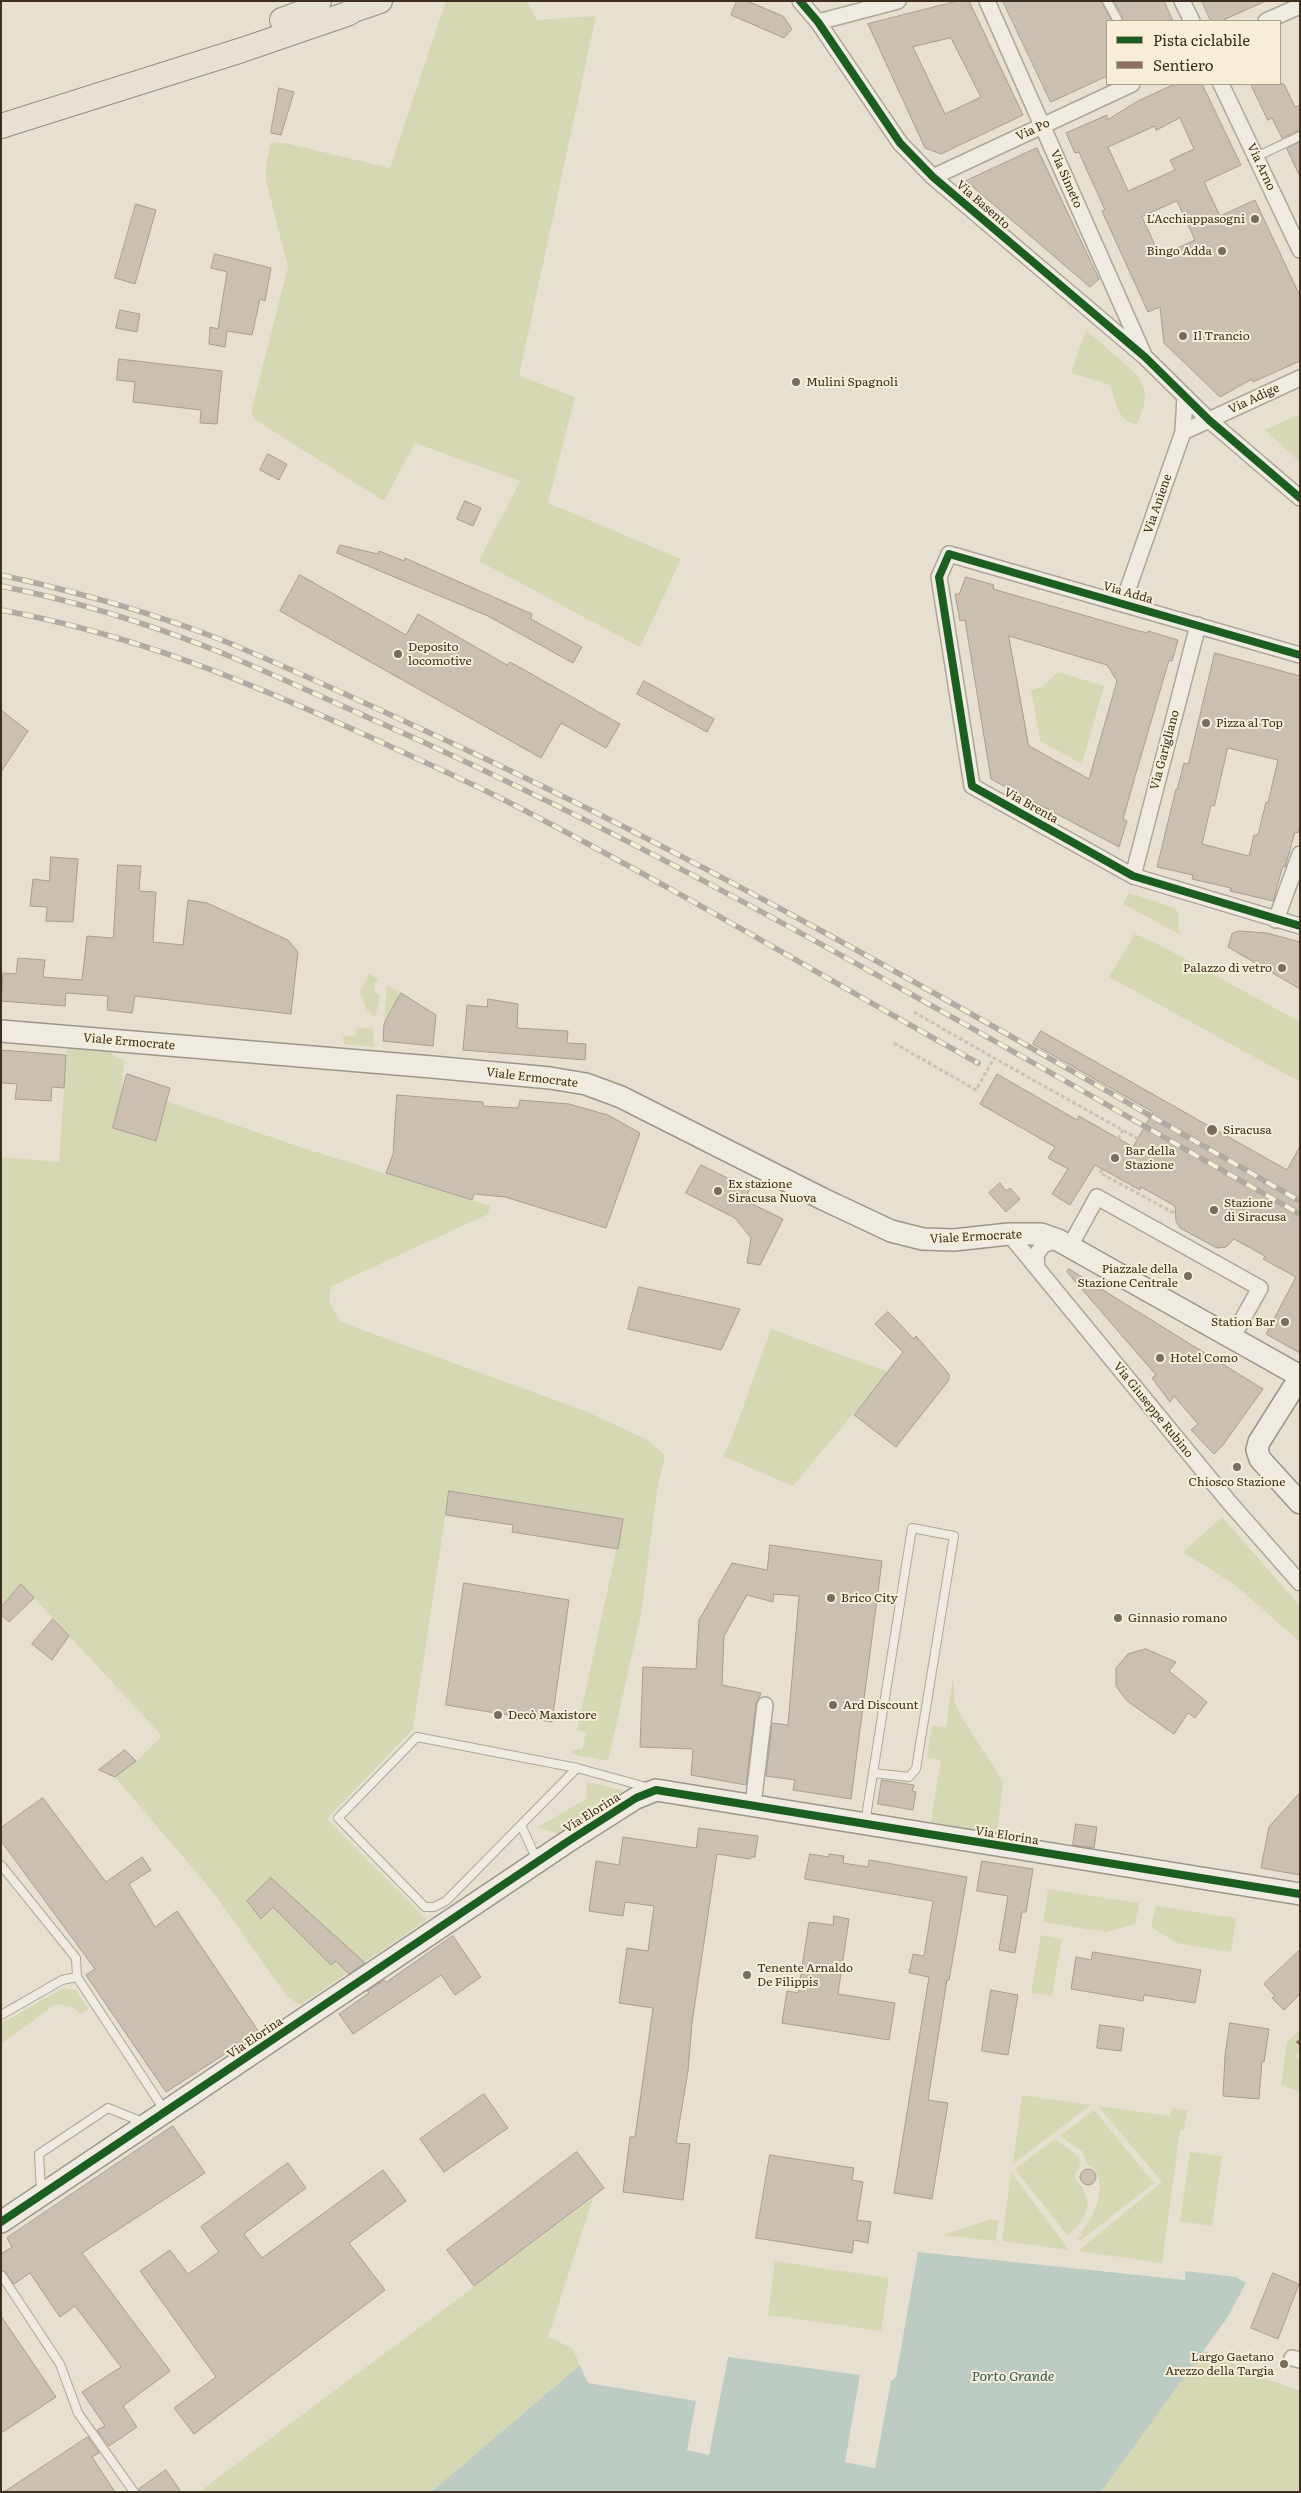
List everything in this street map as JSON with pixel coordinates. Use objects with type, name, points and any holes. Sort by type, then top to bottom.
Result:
[{"type":"main road","points":[[54,108],[238,35],[309,10],[321,1],[330,12],[351,9]]},
{"type":"main road","points":[[1,126],[242,50],[351,9],[380,1]]},
{"type":"main road","name":"Viale Ermocrate","points":[[1,1031],[452,1069],[550,1078],[586,1084],[621,1097],[823,1199],[891,1231],[923,1239],[954,1240],[1009,1234],[1041,1234],[1064,1243],[1300,1376]]},
{"type":"main road","points":[[1300,1376],[1258,1442],[1257,1450],[1260,1459],[1300,1503]]},
{"type":"main road","name":"Via Elorina","points":[[1,2222],[538,1861],[636,1798],[656,1790],[1300,1894]]},
{"type":"street","name":"Via Basento","points":[[800,1],[818,22],[900,143],[933,177],[1145,357],[1209,420]]},
{"type":"street","points":[[818,22],[898,1]]},
{"type":"street","name":"Via Simeto","points":[[987,1],[1145,357]]},
{"type":"street","points":[[1182,1],[1192,20]]},
{"type":"street","points":[[1268,20],[1300,6]]},
{"type":"street","name":"Via Po","points":[[933,177],[1130,85]]},
{"type":"street","name":"Via Arno","points":[[1222,85],[1256,157],[1294,225],[1300,250]]},
{"type":"street","name":"Via Adige","points":[[1209,420],[1300,378]]},
{"type":"street","name":"Via Aniene","points":[[1124,603],[1184,432],[1185,396]]},
{"type":"street","points":[[1184,432],[1209,420],[1300,498]]},
{"type":"street","name":"Via Adda","points":[[949,554],[1300,655]]},
{"type":"street","name":"Via Brenta","points":[[949,554],[939,577],[972,786],[1133,876],[1300,926]]},
{"type":"street","name":"Via Garigliano","points":[[1133,876],[1198,625]]},
{"type":"street","points":[[1276,920],[1300,854]]},
{"type":"street","points":[[1037,1268],[1036,1255],[1043,1245],[1064,1243],[1098,1197],[1260,1288],[1232,1338]]},
{"type":"street","name":"Via Giuseppe Rubino","points":[[1009,1234],[1229,1502],[1300,1584]]},
{"type":"street","points":[[753,1805],[766,1705]]},
{"type":"lane","points":[[1107,1],[1117,19]]},
{"type":"lane","points":[[1256,157],[1300,136]]},
{"type":"lane","points":[[865,1825],[873,1772],[912,1528],[954,1536],[916,1769],[909,1777],[873,1772]]},
{"type":"lane","points":[[577,1768],[446,1901],[434,1907],[425,1907],[338,1818],[416,1737],[577,1768],[656,1790]]},
{"type":"lane","points":[[521,1825],[538,1861]]},
{"type":"lane","points":[[1,1865],[76,1958],[77,1977],[157,2118]]},
{"type":"lane","points":[[1,2015],[62,1980],[77,1977]]},
{"type":"lane","points":[[42,2196],[38,2154],[108,2108],[157,2118]]},
{"type":"lane","points":[[2,2276],[60,2364],[78,2414],[132,2489],[122,2492]]},
{"type":"path","points":[[914,1012],[1276,1216],[1286,1218],[1300,1226]]},
{"type":"path","points":[[894,1043],[976,1090],[994,1058]]},
{"type":"path","points":[[1118,1139],[1123,1130]]},
{"type":"path","points":[[1102,1169],[1100,1173],[1200,1227]]},
{"type":"path","points":[[1291,1181],[1293,1178],[1300,1182]]},
{"type":"path","points":[[1291,1181],[1300,1186]]},
{"type":"path","points":[[1291,1181],[1289,1184],[1300,1190]]},
{"type":"path","points":[[1219,1195],[1224,1187]]},
{"type":"path","points":[[1276,1216],[1282,1223],[1300,1233]]},
{"type":"green space","points":[[446,1],[527,1],[537,20],[596,16],[519,376],[575,397],[548,503],[681,559],[640,647],[479,561],[520,481],[415,443],[384,501],[257,421],[251,412],[288,267],[266,181],[266,164],[271,142],[285,143],[390,168]]},
{"type":"green space","points":[[1086,330],[1136,374],[1140,380],[1145,392],[1145,398],[1137,424],[1130,422],[1121,415],[1111,385],[1071,373]]},
{"type":"green space","points":[[1300,414],[1300,462],[1265,430]]},
{"type":"green space","points":[[1058,672],[1104,686],[1082,764],[1040,741],[1031,690],[1042,687]]},
{"type":"green space","points":[[1129,893],[1175,908],[1178,914],[1181,935],[1123,904]]},
{"type":"green space","points":[[1135,934],[1158,944],[1300,1022],[1300,1082],[1109,977]]},
{"type":"green space","points":[[369,974],[378,979],[374,985],[375,993],[380,996],[375,1018],[367,1010],[360,992]]},
{"type":"green space","points":[[387,985],[399,992],[398,998],[384,1024]]},
{"type":"green space","points":[[373,1027],[374,1047],[344,1044],[343,1036],[356,1035],[355,1029]]},
{"type":"green space","points":[[67,1047],[112,1050],[112,1055],[124,1060],[122,1086],[303,1148],[490,1206],[488,1214],[332,1286],[329,1296],[330,1300],[341,1322],[585,1411],[648,1440],[665,1455],[657,1491],[641,1614],[608,1761],[572,1754],[573,1749],[582,1750],[586,1732],[577,1730],[623,1519],[449,1492],[413,1729],[327,1819],[427,1920],[300,2005],[286,1995],[213,1892],[115,1777],[137,1761],[162,1736],[22,1585],[1,1608],[1,1157],[59,1162]]},
{"type":"green space","points":[[771,1329],[888,1372],[793,1486],[723,1456],[732,1438]]},
{"type":"green space","points":[[1222,1517],[1300,1606],[1300,1642],[1235,1585],[1183,1552]]},
{"type":"green space","points":[[953,1678],[955,1703],[964,1721],[1003,1781],[997,1833],[931,1822],[941,1760],[927,1758],[932,1726],[946,1727]]},
{"type":"green space","points":[[587,1782],[623,1790],[622,1793],[559,1834],[538,1827],[586,1799]]},
{"type":"green space","points":[[1048,1889],[1139,1903],[1135,1924],[1106,1932],[1043,1922]]},
{"type":"green space","points":[[1156,1906],[1236,1918],[1231,1952],[1177,1943],[1151,1927]]},
{"type":"green space","points":[[1041,1935],[1062,1939],[1052,1996],[1031,1993]]},
{"type":"green space","points":[[63,1988],[76,1990],[88,2009],[80,2014],[73,2007],[56,2004],[1,2044],[1,2024]]},
{"type":"green space","points":[[1300,2030],[1300,2052],[1295,2056],[1300,2059],[1300,2092],[1281,2085],[1287,2042]]},
{"type":"green space","points":[[1022,2095],[1091,2105],[1013,2164]]},
{"type":"green space","points":[[1098,2106],[1170,2116],[1172,2108],[1187,2110],[1184,2130],[1180,2130],[1162,2263],[1078,2251],[1162,2182]]},
{"type":"green space","points":[[1094,2110],[1154,2183],[1080,2241],[1078,2239],[1082,2235],[1081,2232],[1090,2220],[1097,2204],[1100,2186],[1099,2179],[1095,2171],[1087,2164],[1082,2151],[1060,2136]]},
{"type":"green space","points":[[1055,2139],[1079,2157],[1080,2168],[1075,2176],[1087,2197],[1088,2204],[1081,2222],[1067,2235],[1015,2169]]},
{"type":"green space","points":[[1190,2152],[1222,2156],[1212,2226],[1180,2221]]},
{"type":"green space","points":[[1011,2172],[1069,2250],[1002,2241]]},
{"type":"green space","points":[[593,2198],[548,2337],[572,2348],[580,2365],[431,2492],[199,2492]]},
{"type":"green space","points":[[989,2220],[998,2220],[996,2241],[941,2235]]},
{"type":"green space","points":[[775,2261],[889,2278],[881,2331],[768,2315]]},
{"type":"green space","points":[[1203,2350],[1264,2378],[1300,2391],[1300,2492],[1101,2492]]},
{"type":"water","name":"Porto Grande","points":[[918,2252],[1185,2280],[1185,2271],[1236,2277],[1246,2283],[1227,2318],[1101,2492],[431,2492],[580,2365],[588,2383],[696,2401],[687,2450],[709,2455],[728,2357],[860,2375],[845,2462],[875,2468],[891,2381],[896,2377]]},
{"type":"building","points":[[737,1],[747,1],[783,16],[792,29],[784,38],[731,15]]},
{"type":"building","points":[[958,1],[969,1],[1023,115],[941,154],[925,148],[868,24]],"holes":[[[951,38],[981,97],[945,114],[913,47]]]},
{"type":"building","points":[[1003,1],[1101,1],[1111,20],[1106,20],[1106,76],[1051,102]]},
{"type":"building","points":[[1114,1],[1164,1],[1173,20],[1122,20],[1122,16]]},
{"type":"building","points":[[1202,1],[1266,1],[1223,20],[1211,20]]},
{"type":"building","points":[[1284,84],[1295,107],[1300,105],[1300,130],[1282,138],[1272,118],[1268,120],[1251,85]]},
{"type":"building","points":[[1173,85],[1202,85],[1241,165],[1204,182],[1220,216],[1255,200],[1300,296],[1300,361],[1253,382],[1252,379],[1220,397],[1164,343],[1160,307],[1148,312],[1102,211],[1105,210],[1079,152],[1075,153],[1066,133],[1107,115],[1107,120],[1138,101]],"holes":[[[1180,118],[1194,149],[1170,160],[1175,170],[1128,191],[1108,147],[1155,126],[1156,130]],[[1177,201],[1195,240],[1160,256],[1142,217]]]},
{"type":"building","points":[[279,88],[294,92],[281,135],[271,133]]},
{"type":"building","points":[[1300,142],[1300,177],[1287,149]]},
{"type":"building","points":[[1037,148],[1099,279],[1090,287],[966,181]]},
{"type":"building","points":[[136,204],[156,210],[135,284],[115,278]]},
{"type":"building","points":[[215,254],[271,268],[265,301],[260,299],[252,335],[227,331],[225,347],[209,344],[210,327],[218,329],[227,272],[211,268]]},
{"type":"building","points":[[120,310],[140,314],[137,332],[116,328]]},
{"type":"building","points":[[119,359],[222,371],[217,424],[200,423],[201,410],[133,402],[135,382],[117,380]]},
{"type":"building","points":[[268,454],[287,464],[279,480],[260,470]]},
{"type":"building","points":[[465,501],[481,508],[473,526],[457,519]]},
{"type":"building","points":[[340,545],[378,554],[379,551],[404,561],[405,558],[532,614],[531,619],[582,647],[573,663],[488,616],[337,553]]},
{"type":"building","name":"Deposito locomotive","points":[[300,575],[406,635],[418,614],[507,665],[510,662],[620,724],[606,748],[561,723],[541,758],[280,611]]},
{"type":"building","points":[[966,577],[994,585],[993,589],[1128,628],[1147,633],[1148,631],[1178,640],[1172,661],[1169,660],[1136,773],[1123,819],[1127,821],[1119,847],[991,779],[965,620],[960,621],[955,594],[959,594]],"holes":[[[1009,636],[1107,665],[1117,681],[1089,779],[1029,746]]]},
{"type":"building","points":[[1215,653],[1300,676],[1300,824],[1298,833],[1295,832],[1285,867],[1283,866],[1273,901],[1230,891],[1231,888],[1192,879],[1193,875],[1157,867],[1176,789],[1184,763],[1188,764]],"holes":[[[1228,748],[1278,760],[1268,803],[1266,802],[1258,835],[1254,835],[1249,856],[1202,844],[1211,805],[1214,806]]]},
{"type":"building","points":[[644,681],[714,719],[707,732],[637,694]]},
{"type":"building","points":[[1,710],[28,731],[1,772]]},
{"type":"building","points":[[51,857],[78,859],[73,922],[46,921],[47,907],[30,906],[33,879],[49,881]]},
{"type":"building","points":[[118,865],[141,866],[139,891],[156,892],[153,942],[183,945],[188,900],[207,903],[288,940],[298,952],[291,1014],[135,996],[132,1013],[107,1010],[108,996],[66,993],[65,1006],[1,1001],[3,973],[16,974],[18,958],[45,960],[43,977],[82,980],[87,936],[113,938]]},
{"type":"building","name":"Palazzo di vetro","points":[[1239,931],[1267,933],[1300,942],[1300,989],[1228,947],[1232,934]]},
{"type":"building","points":[[401,993],[436,1015],[433,1046],[383,1041],[384,1024]]},
{"type":"building","points":[[488,999],[518,1004],[517,1028],[568,1031],[567,1043],[586,1044],[585,1060],[463,1050],[467,1005],[487,1007]]},
{"type":"building","points":[[1041,1031],[1287,1170],[1300,1146],[1300,1353],[1266,1334],[1296,1277],[1263,1259],[1265,1256],[1234,1239],[1226,1247],[1217,1248],[1180,1228],[1176,1221],[1175,1206],[1141,1187],[1140,1190],[1095,1165],[1070,1205],[1052,1194],[1068,1169],[1048,1158],[1055,1147],[980,1104],[997,1074],[1077,1120],[1079,1116],[1133,1147],[1153,1112],[1033,1044]]},
{"type":"building","points":[[1,1050],[66,1055],[64,1088],[52,1087],[51,1101],[15,1099],[17,1084],[1,1083]]},
{"type":"building","points":[[127,1074],[170,1088],[156,1141],[113,1128]]},
{"type":"building","points":[[397,1095],[483,1102],[483,1106],[518,1108],[520,1100],[569,1104],[608,1115],[640,1133],[606,1228],[505,1197],[474,1194],[472,1200],[386,1173],[393,1154]]},
{"type":"building","points":[[701,1165],[750,1189],[744,1200],[783,1219],[760,1265],[747,1263],[751,1238],[735,1218],[686,1193]]},
{"type":"building","points":[[1000,1183],[1006,1191],[1010,1188],[1020,1199],[1006,1212],[989,1193]]},
{"type":"building","points":[[1069,1269],[1263,1389],[1223,1445],[1214,1454],[1191,1430],[1198,1424],[1174,1396],[1170,1402],[1152,1378],[1156,1375],[1067,1272]]},
{"type":"building","points":[[639,1287],[740,1309],[721,1350],[628,1329]]},
{"type":"building","points":[[888,1312],[914,1339],[916,1336],[949,1374],[949,1380],[896,1447],[854,1415],[903,1352],[875,1324]]},
{"type":"building","points":[[449,1491],[623,1519],[618,1549],[512,1532],[513,1525],[446,1515]]},
{"type":"building","points":[[770,1545],[882,1561],[851,1799],[793,1790],[795,1780],[766,1776],[772,1723],[788,1725],[799,1596],[774,1594],[773,1602],[747,1595],[724,1636],[722,1685],[761,1693],[756,1704],[746,1785],[691,1775],[693,1749],[640,1747],[643,1667],[696,1669],[699,1620],[732,1563],[767,1570]]},
{"type":"building","points":[[464,1583],[569,1600],[552,1722],[446,1705]]},
{"type":"building","points":[[21,1584],[34,1598],[9,1622],[1,1615],[1,1608]]},
{"type":"building","points":[[53,1619],[69,1636],[52,1660],[32,1644]]},
{"type":"building","points":[[1146,1649],[1176,1662],[1169,1671],[1207,1702],[1195,1718],[1188,1713],[1174,1734],[1127,1701],[1116,1686],[1116,1668],[1128,1654]]},
{"type":"building","points":[[125,1750],[136,1761],[115,1777],[99,1770]]},
{"type":"building","points":[[882,1780],[914,1785],[912,1791],[916,1792],[913,1810],[878,1804]]},
{"type":"building","points":[[1300,1793],[1300,1875],[1261,1868],[1269,1827]]},
{"type":"building","points":[[43,1798],[106,1882],[142,1857],[151,1870],[129,1884],[155,1927],[177,1911],[259,2032],[166,2092],[86,1975],[95,1969],[1,1841],[1,1828]]},
{"type":"building","points":[[1076,1824],[1097,1827],[1094,1848],[1073,1845]]},
{"type":"building","points":[[699,1828],[758,1836],[755,1857],[750,1859],[717,1854],[692,2023],[688,2071],[676,2143],[690,2144],[683,2200],[623,2192],[630,2137],[635,2137],[653,2008],[619,2003],[627,1948],[648,1951],[654,1906],[625,1902],[623,1916],[589,1911],[596,1861],[619,1865],[623,1837],[696,1848]]},
{"type":"building","points":[[810,1854],[829,1857],[829,1854],[844,1856],[843,1863],[868,1867],[869,1860],[967,1877],[949,1980],[947,1980],[928,2100],[948,2103],[932,2199],[894,2193],[929,1977],[909,1973],[913,1954],[924,1956],[933,1901],[805,1879]]},
{"type":"building","points":[[982,1861],[1033,1869],[1026,1912],[1022,1912],[1015,1953],[999,1950],[1008,1896],[977,1891]]},
{"type":"building","points":[[271,1878],[365,1963],[349,1974],[336,1961],[331,1965],[273,1907],[261,1919],[247,1901]]},
{"type":"building","points":[[834,1916],[849,1919],[838,1994],[895,2003],[889,2040],[782,2023],[787,1991],[798,1993],[809,1922],[833,1925]]},
{"type":"building","points":[[453,1936],[481,1977],[455,1995],[441,1975],[353,2034],[339,2014],[369,1993],[367,1991],[384,1980],[386,1982]]},
{"type":"building","points":[[1300,1950],[1300,1994],[1284,2010],[1272,1998],[1275,1996],[1264,1984]]},
{"type":"building","points":[[1093,1952],[1201,1970],[1195,2003],[1144,1995],[1143,2001],[1071,1989],[1076,1957],[1091,1960]]},
{"type":"building","points":[[991,1990],[1018,1995],[1008,2055],[982,2051]]},
{"type":"building","points":[[1230,2023],[1269,2029],[1264,2062],[1262,2061],[1259,2099],[1223,2096],[1225,2056]]},
{"type":"building","points":[[1100,2025],[1124,2028],[1121,2051],[1097,2048]]},
{"type":"building","points":[[484,2094],[508,2128],[444,2172],[420,2139]]},
{"type":"building","points":[[173,2126],[205,2173],[82,2253],[170,2371],[123,2406],[137,2427],[109,2446],[97,2430],[105,2426],[82,2392],[121,2367],[75,2306],[60,2317],[30,2273],[14,2284],[6,2273],[1,2270],[1,2254],[12,2247],[7,2238]]},
{"type":"building","points":[[577,2152],[604,2188],[474,2286],[447,2250]]},
{"type":"building","points":[[770,2155],[854,2168],[852,2180],[863,2182],[857,2220],[871,2222],[868,2243],[854,2240],[852,2253],[756,2238]]},
{"type":"building","points":[[288,2163],[306,2188],[244,2234],[262,2258],[383,2170],[406,2201],[349,2243],[385,2290],[194,2434],[174,2408],[216,2377],[140,2271],[170,2250],[188,2274],[219,2252],[201,2227]]},
{"type":"building","points":[[1085,2169],[1091,2169],[1096,2174],[1094,2183],[1085,2185],[1080,2180],[1080,2174]]},
{"type":"building","points":[[1273,2273],[1299,2284],[1278,2339],[1251,2328]]},
{"type":"building","points":[[1,2316],[56,2397],[1,2433]]},
{"type":"building","points":[[88,2437],[99,2453],[92,2457],[115,2492],[4,2492]]},
{"type":"building","points":[[166,2470],[181,2492],[140,2492],[139,2489]]},
{"type":"railway","points":[[1,575],[58,588],[114,604],[224,641],[456,745],[564,797],[671,851],[882,964],[1300,1201]]},
{"type":"railway","points":[[1,586],[83,606],[137,622],[217,651],[383,724],[501,779],[618,836],[847,958],[1300,1214]]},
{"type":"railway","points":[[1,610],[51,620],[144,646],[190,662],[279,697],[477,786],[630,867],[978,1063]]},
{"type":"cycle path","points":[[800,1],[818,22],[900,143],[933,177],[1145,357],[1209,420],[1300,498]]},
{"type":"cycle path","points":[[1300,655],[949,554],[939,577],[972,786],[1133,876],[1300,926]]},
{"type":"cycle path","points":[[1,2222],[567,1842],[636,1798],[656,1790],[1300,1894]]},
{"type":"place","name":"L'Acchiappasogni","points":[[1255,219]]},
{"type":"place","name":"Bingo Adda","points":[[1222,251]]},
{"type":"place","name":"Il Trancio","points":[[1183,336]]},
{"type":"place","name":"Mulini Spagnoli","points":[[796,382]]},
{"type":"place","name":"Deposito locomotive","points":[[398,654]]},
{"type":"place","name":"Pizza al Top","points":[[1206,723]]},
{"type":"place","name":"Palazzo di vetro","points":[[1282,968]]},
{"type":"place","name":"Siracusa","points":[[1212,1130]]},
{"type":"place","name":"Bar della Stazione","points":[[1115,1158]]},
{"type":"place","name":"Ex stazione Siracusa Nuova","points":[[718,1191]]},
{"type":"place","name":"Stazione di Siracusa","points":[[1214,1210]]},
{"type":"place","name":"Piazzale della Stazione Centrale","points":[[1188,1276]]},
{"type":"place","name":"Station Bar","points":[[1285,1322]]},
{"type":"place","name":"Hotel Como","points":[[1160,1358]]},
{"type":"place","name":"Chiosco Stazione","points":[[1237,1467]]},
{"type":"place","name":"Brico City","points":[[831,1598]]},
{"type":"place","name":"Ginnasio romano","points":[[1118,1618]]},
{"type":"place","name":"Ard Discount","points":[[833,1705]]},
{"type":"place","name":"Decò Maxistore","points":[[498,1715]]},
{"type":"place","name":"Tenente Arnaldo De Filippis","points":[[747,1975]]},
{"type":"place","name":"Largo Gaetano Arezzo della Targia","points":[[1284,2364]]}]
